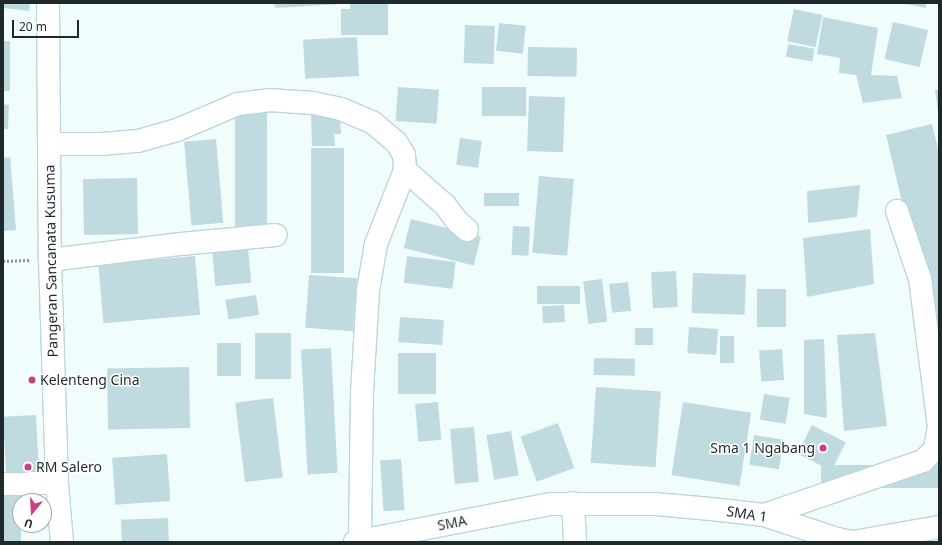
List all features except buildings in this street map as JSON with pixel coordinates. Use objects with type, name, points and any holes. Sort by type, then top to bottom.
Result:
[{"type":"street","name":"Pangeran Sancanata Kusuma","points":[[48,3],[50,260],[57,483],[62,542]]},
{"type":"street","points":[[50,144],[102,144],[138,141],[156,137],[219,111],[251,102],[270,100],[313,103],[341,109],[372,122],[396,142],[404,155],[405,170],[376,244],[368,291],[362,392],[358,541]]},
{"type":"street","points":[[405,170],[445,205],[458,222],[467,230]]},
{"type":"street","points":[[764,515],[923,461],[935,449],[939,427],[920,279],[897,211]]},
{"type":"street","points":[[50,260],[181,244],[276,235]]},
{"type":"street","points":[[3,484],[57,483]]},
{"type":"street","points":[[573,503],[575,542]]},
{"type":"street","name":"SMA","points":[[358,541],[550,504]]},
{"type":"street","name":"SMA 1","points":[[550,504],[655,504],[764,515],[837,539],[853,542],[939,527]]},
{"type":"place","name":"Kelenteng Cina","points":[[32,380]]},
{"type":"place","name":"Sma 1 Ngabang","points":[[823,448]]},
{"type":"place","name":"RM Salero","points":[[28,467]]}]
